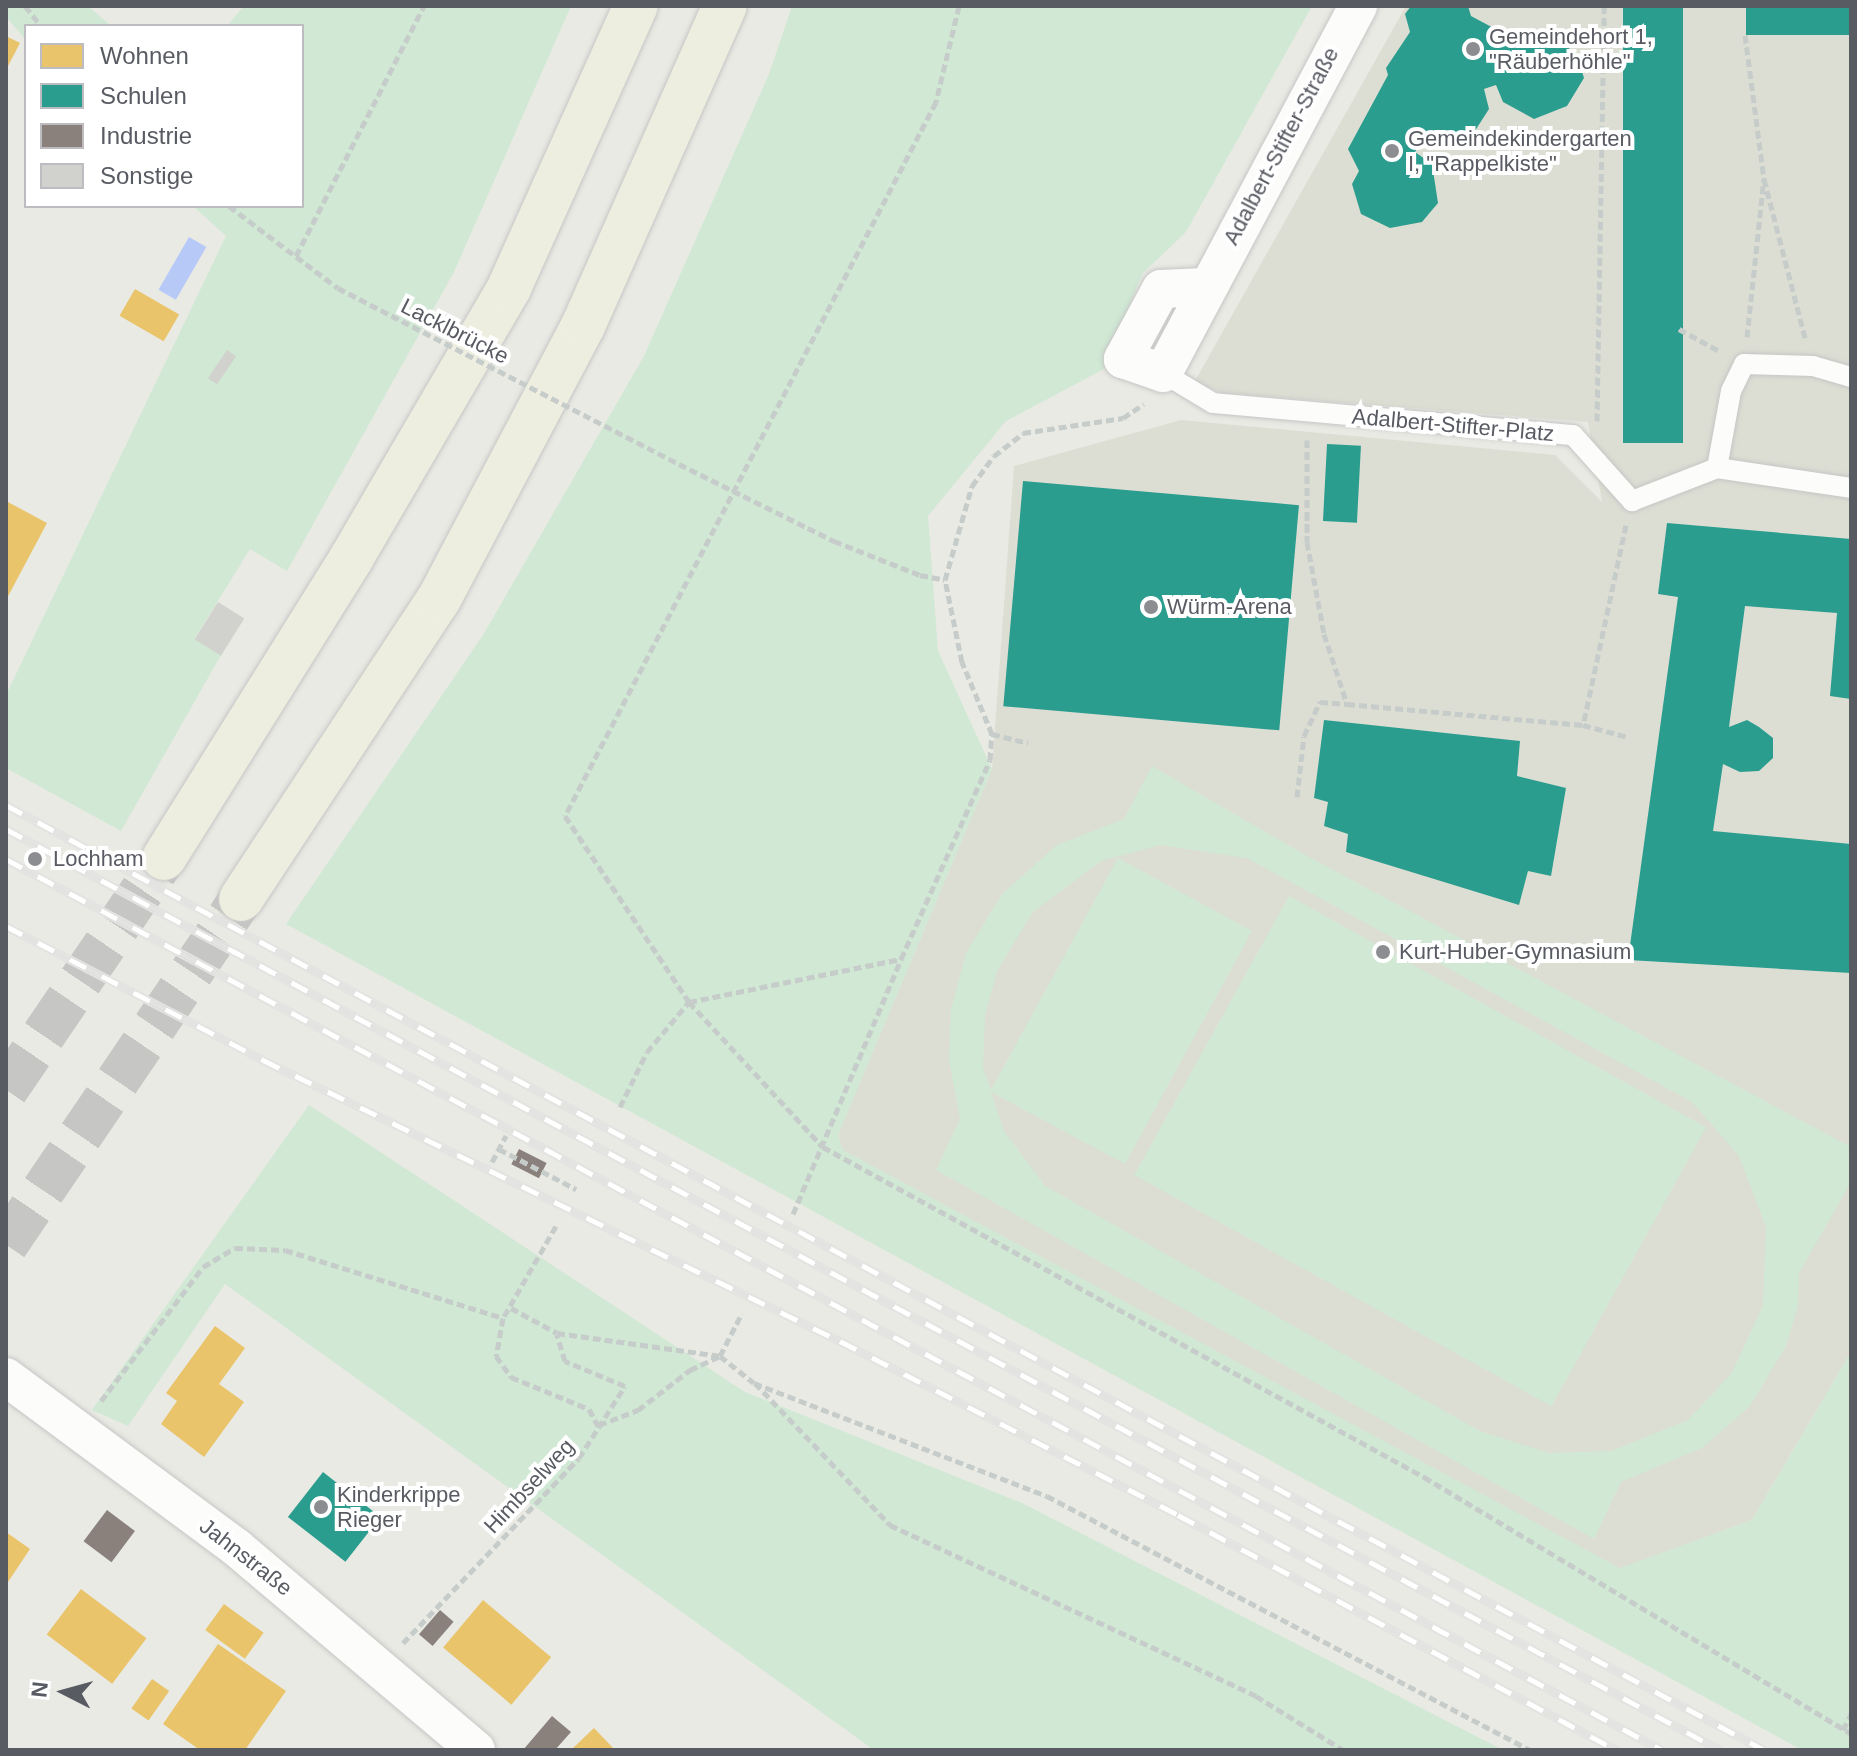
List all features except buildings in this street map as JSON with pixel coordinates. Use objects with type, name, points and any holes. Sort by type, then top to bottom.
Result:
[{"type":"highway","points":[[164,858],[352,557],[509,288],[636,6]]},
{"type":"highway","points":[[241,899],[439,599],[583,326],[725,6]]},
{"type":"street","name":"Adalbert-Stifter-Straße","points":[[1163,373],[1123,359],[1161,289],[1205,287],[1358,6]]},
{"type":"street","name":"Jahnstraße","points":[[6,1377],[237,1548],[476,1750]]},
{"type":"lane","points":[[1717,468],[1731,391],[1744,364],[1813,366],[1851,377]]},
{"type":"lane","name":"Adalbert-Stifter-Platz","points":[[1163,373],[1213,403],[1573,435],[1632,501]]},
{"type":"lane","points":[[1632,501],[1717,468],[1851,488]]},
{"type":"path","points":[[25,6],[39,24]]},
{"type":"path","points":[[296,256],[424,6]]},
{"type":"path","points":[[959,6],[936,102],[565,816],[689,1002],[823,1147],[1424,1477],[1851,1734]]},
{"type":"path","points":[[1597,461],[1604,6]]},
{"type":"path","points":[[1745,35],[1764,179],[1813,366]]},
{"type":"path","points":[[1679,329],[1744,364],[1764,179]]},
{"type":"path","name":"Lacklbrücke","points":[[232,208],[338,288],[732,492],[875,558],[945,580]]},
{"type":"path","points":[[793,1214],[901,959],[990,760],[992,734],[962,662],[945,580],[972,486],[994,456],[1023,433],[1123,418],[1151,400],[1163,373]]},
{"type":"path","points":[[1310,412],[1303,479],[1307,542],[1324,634],[1347,704]]},
{"type":"path","points":[[1583,725],[1632,501]]},
{"type":"path","points":[[1297,797],[1304,736],[1320,702],[1583,725],[1628,737]]},
{"type":"path","points":[[992,734],[1028,743]]},
{"type":"path","points":[[620,1107],[647,1052],[689,1002],[901,959]]},
{"type":"path","points":[[492,1162],[506,1136]]},
{"type":"path","points":[[499,1149],[576,1189]]},
{"type":"path","points":[[556,1226],[503,1318],[496,1356],[511,1377],[589,1409],[598,1426],[625,1386],[565,1361],[557,1333]]},
{"type":"path","points":[[78,1430],[203,1267],[235,1248],[285,1250],[503,1318]]},
{"type":"path","points":[[511,1308],[557,1333],[720,1356],[754,1383],[890,1525],[1256,1696],[1343,1750]]},
{"type":"path","points":[[720,1356],[742,1313]]},
{"type":"path","name":"Himbselweg","points":[[380,1667],[579,1458],[598,1426],[638,1410],[690,1370],[720,1356]]},
{"type":"path","points":[[754,1383],[925,1444],[1047,1496],[1530,1750]]},
{"type":"path","points":[[1843,1730],[1851,1714]]},
{"type":"shaded area","name":"Kurt-Huber-Gymnasium","points":[[1406,6],[1851,6],[1851,1352],[1752,1520],[1620,1569],[842,1150],[838,1134],[992,769],[1014,466],[1181,420],[1555,455],[1602,502],[1588,422],[1222,393],[1195,381]]},
{"type":"green space","points":[[6,6],[88,6],[109,24],[24,24],[24,38],[6,17]]},
{"type":"green space","points":[[244,6],[571,6],[454,272],[287,571],[250,549],[195,638],[221,655],[121,831],[6,768],[6,695],[226,236],[195,208],[304,208],[304,24],[229,24]]},
{"type":"green space","points":[[792,6],[1312,6],[1186,232],[1142,274],[1104,369],[1006,421],[928,516],[938,651],[992,769],[838,1135],[843,1150],[1620,1568],[1752,1520],[1851,1352],[1851,1750],[1802,1750],[286,924],[483,635],[644,356],[769,74]]},
{"type":"green space","points":[[1152,766],[1307,856],[1851,1147],[1851,1182],[1799,1273],[1798,1306],[1786,1346],[1750,1406],[1702,1448],[1621,1482],[1594,1539],[936,1170],[960,1119],[949,1060],[951,1009],[966,953],[1002,894],[1057,845],[1124,819]],"holes":[[[1160,845],[1247,858],[1692,1102],[1739,1156],[1766,1227],[1763,1306],[1731,1374],[1688,1420],[1611,1451],[1549,1453],[1480,1431],[1045,1186],[1004,1131],[991,1092],[1125,1164],[1252,931],[1118,858],[991,1090],[983,1068],[985,1016],[997,971],[1033,912],[1101,861]]]},
{"type":"green space","points":[[1289,896],[1706,1127],[1552,1406],[1134,1175]]},
{"type":"green space","points":[[309,1105],[745,1392],[1022,1503],[1503,1750],[874,1750],[225,1284],[128,1426],[92,1410]]},
{"type":"water","points":[[189,237],[206,247],[176,300],[159,290]]},
{"type":"tunnel","points":[[6,1090],[164,858]]},
{"type":"tunnel","points":[[6,1245],[241,899]]},
{"type":"railway","points":[[6,805],[1764,1750]]},
{"type":"railway","points":[[6,829],[1720,1750]]},
{"type":"railway","points":[[6,859],[1662,1750]]},
{"type":"railway","points":[[6,926],[263,1060],[840,1341],[1178,1515],[1617,1750]]},
{"type":"place","name":"Gemeindehort 1, \"Räuberhöhle\"","points":[[1473,49]]},
{"type":"place","name":"Gemeindekindergarten I, \"Rappelkiste\"","points":[[1392,151]]},
{"type":"place","name":"Würm-Arena","points":[[1151,607]]},
{"type":"place","name":"Lochham","points":[[35,859]]},
{"type":"place","name":"Kurt-Huber-Gymnasium","points":[[1383,952]]},
{"type":"place","name":"Kinderkrippe Rieger","points":[[321,1507]]}]
